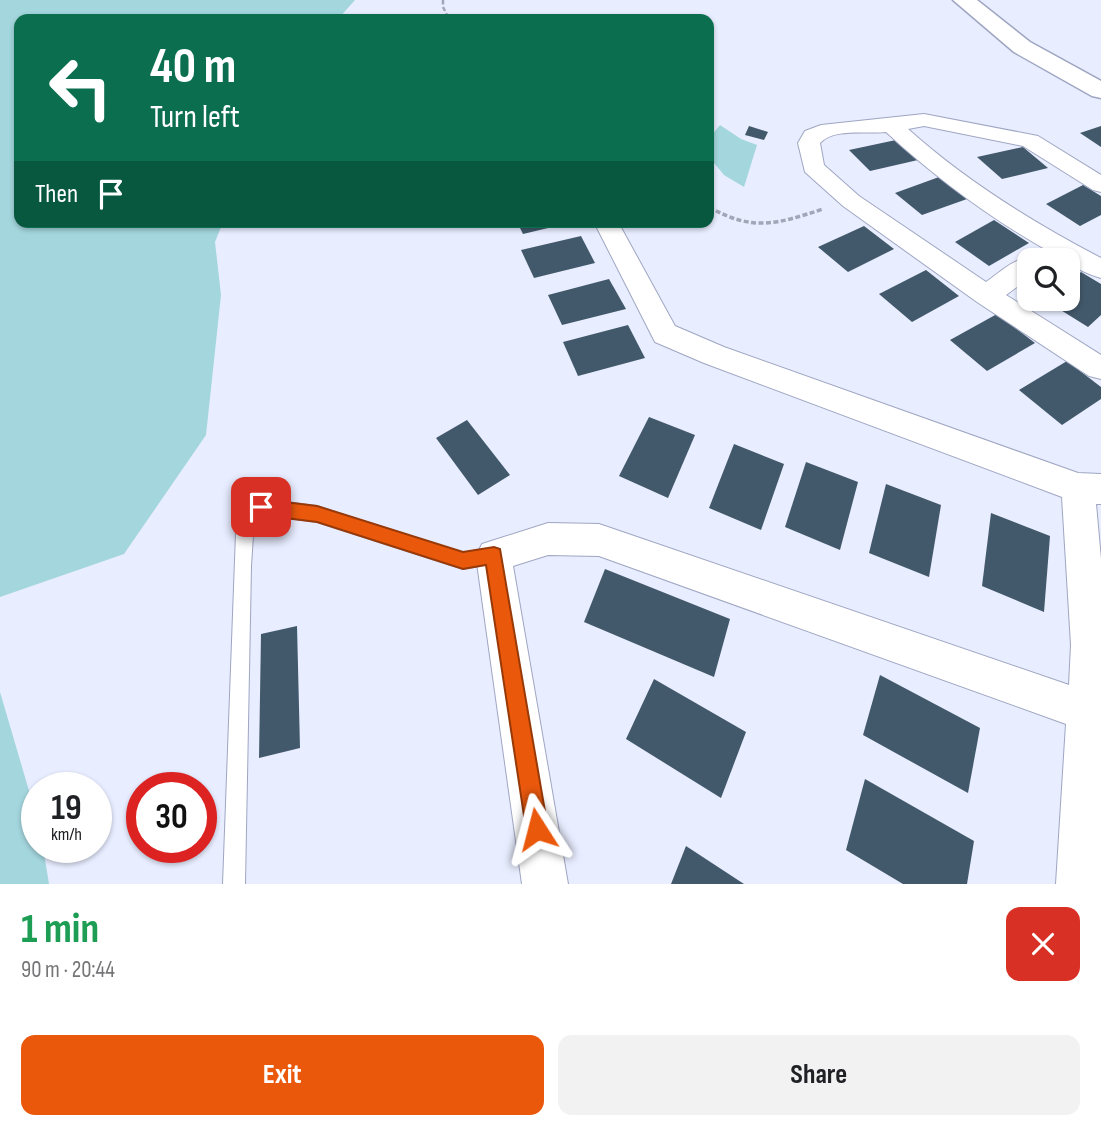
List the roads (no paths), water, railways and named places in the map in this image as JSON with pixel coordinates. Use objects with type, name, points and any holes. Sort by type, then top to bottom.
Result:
[{"type":"main road","points":[[964,0],[1022,47],[1101,91]]},
{"type":"street","points":[[1098,368],[986,295],[851,201],[813,167],[809,144],[813,136],[821,131],[924,120],[1030,141],[1101,185]]},
{"type":"street","points":[[891,125],[988,202],[1057,247],[1101,269]]},
{"type":"street","points":[[609,228],[665,334],[714,355],[1090,488],[1090,645],[1097,715],[1079,884]]},
{"type":"street","points":[[986,295],[1017,273]]},
{"type":"street","points":[[545,884],[494,555],[548,539],[599,540],[1097,715]]},
{"type":"lane","points":[[234,884],[243,555],[245,534],[261,507],[317,514],[463,561],[494,555]]}]
